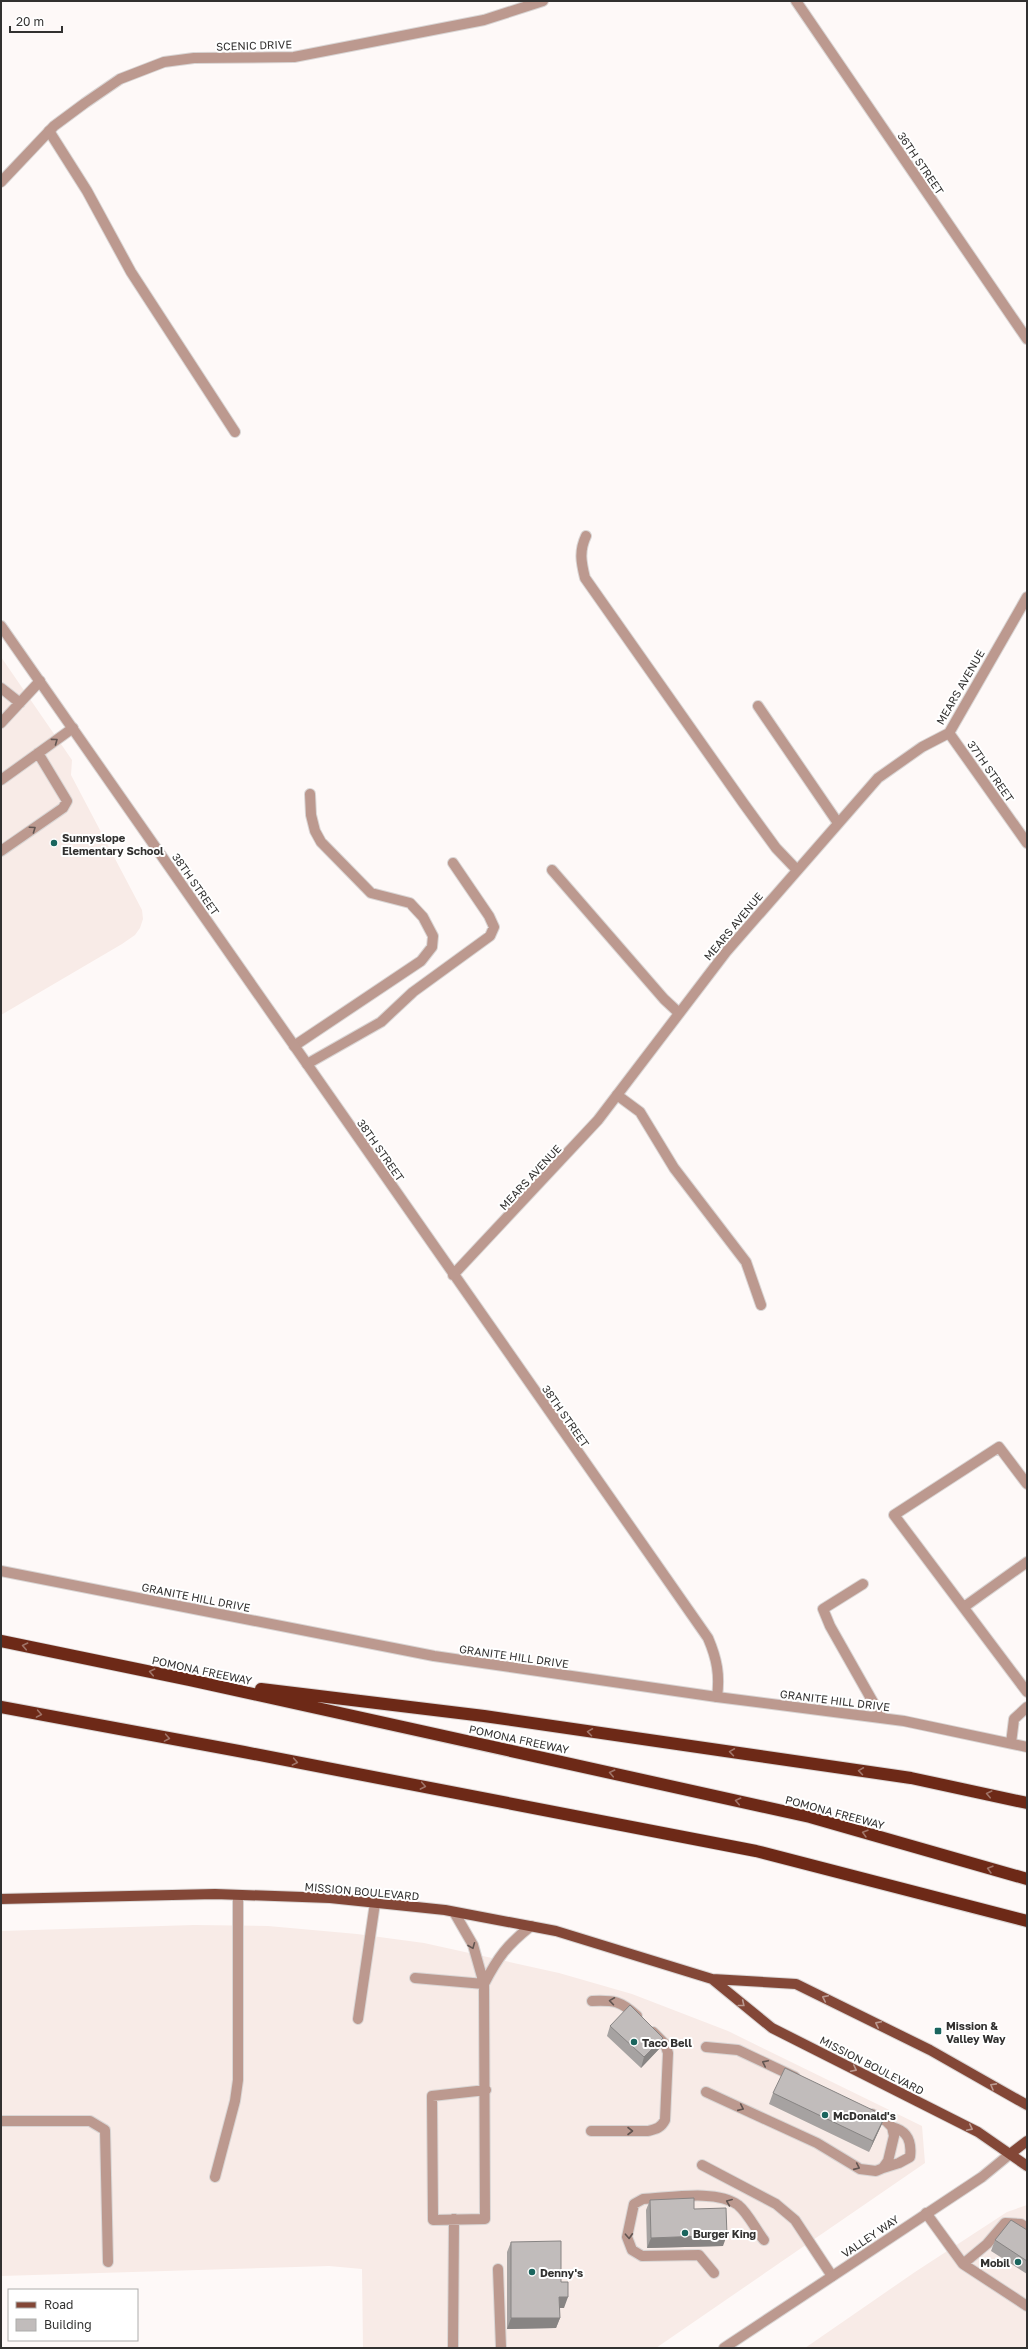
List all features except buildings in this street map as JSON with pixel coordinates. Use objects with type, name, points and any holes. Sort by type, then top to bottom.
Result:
[{"type":"highway","name":"POMONA FREEWAY","points":[[1,1641],[190,1680],[810,1817],[1027,1879]]},
{"type":"highway","points":[[190,1680],[484,1716],[911,1778],[1027,1803]]},
{"type":"highway","points":[[1,1707],[244,1752],[756,1851],[1027,1921]]},
{"type":"main road","name":"MISSION BOULEVARD","points":[[1,1899],[238,1895],[330,1898],[454,1912],[531,1926],[563,1933],[712,1979],[796,1984],[930,2050],[1027,2105]]},
{"type":"main road","name":"MISSION BOULEVARD","points":[[712,1979],[772,2028],[978,2132],[1027,2166]]},
{"type":"main road","name":"VALLEY WAY","points":[[1010,2154],[1027,2142]]},
{"type":"street","name":"SCENIC DRIVE","points":[[1,182],[49,131],[120,78],[164,62],[194,58],[294,57],[484,20],[543,1]]},
{"type":"street","name":"36TH STREET","points":[[796,1],[1027,339]]},
{"type":"street","points":[[49,131],[87,190],[131,272],[235,432]]},
{"type":"street","points":[[586,536],[581,547],[581,561],[586,578],[744,804],[776,848],[797,870]]},
{"type":"street","name":"MEARS AVENUE","points":[[453,1275],[559,1164],[617,1095],[726,952],[878,778],[922,747],[949,733],[1027,597]]},
{"type":"street","name":"38TH STREET","points":[[1,626],[708,1638],[718,1663],[720,1679],[717,1697]]},
{"type":"street","points":[[3,721],[40,681]]},
{"type":"street","points":[[1,688],[20,703]]},
{"type":"street","points":[[758,706],[838,823]]},
{"type":"street","points":[[1,780],[73,728]]},
{"type":"street","name":"37TH STREET","points":[[949,733],[1027,843]]},
{"type":"street","points":[[1,851],[63,808],[67,801],[38,753]]},
{"type":"street","points":[[294,1046],[421,961],[432,947],[432,936],[430,929],[423,917],[410,903],[371,893],[321,842],[312,821],[310,794]]},
{"type":"street","points":[[307,1064],[381,1022],[413,992],[490,936],[494,927],[489,916],[453,863]]},
{"type":"street","points":[[552,870],[664,998],[679,1013]]},
{"type":"street","points":[[617,1095],[640,1112],[674,1168],[746,1262],[761,1305]]},
{"type":"street","points":[[1027,1484],[1000,1447],[894,1515],[1027,1692]]},
{"type":"street","points":[[964,1607],[1027,1562]]},
{"type":"street","name":"GRANITE HILL DRIVE","points":[[1,1571],[434,1656],[717,1697],[882,1718],[1027,1747]]},
{"type":"street","points":[[863,1584],[823,1609],[830,1626],[882,1718]]},
{"type":"street","points":[[1011,1743],[1014,1719],[1027,1707]]},
{"type":"street","points":[[215,2177],[235,2101],[238,2080],[238,1895]]},
{"type":"street","points":[[358,2019],[376,1903]]},
{"type":"street","points":[[454,1912],[473,1945],[484,1984],[486,2090],[485,2219],[433,2220],[432,2096],[486,2090]]},
{"type":"street","points":[[484,1984],[497,1957],[517,1937],[531,1926]]},
{"type":"street","points":[[415,1978],[484,1984]]},
{"type":"street","points":[[591,2131],[648,2131],[657,2129],[662,2125],[665,2120],[668,2053],[660,2039],[626,2005],[613,2000],[592,2001]]},
{"type":"street","points":[[706,2047],[738,2050],[802,2080]]},
{"type":"street","points":[[706,2092],[816,2143],[860,2169],[876,2171],[899,2163],[910,2156],[911,2146],[909,2137],[901,2129],[892,2127]]},
{"type":"street","points":[[865,2110],[886,2120],[892,2127],[894,2136],[892,2149],[884,2168]]},
{"type":"street","points":[[1,2121],[90,2120],[105,2130],[108,2262]]},
{"type":"street","name":"VALLEY WAY","points":[[724,2348],[982,2176],[1010,2154]]},
{"type":"street","points":[[702,2165],[781,2208],[795,2220],[832,2276]]},
{"type":"street","points":[[714,2273],[699,2255],[642,2256],[632,2250],[627,2237],[634,2204],[643,2199],[708,2196],[721,2199],[738,2206],[764,2240]]},
{"type":"street","points":[[926,2213],[963,2264],[1027,2306]]},
{"type":"street","points":[[453,2348],[454,2220]]},
{"type":"street","points":[[963,2264],[987,2244],[1005,2223],[1021,2224],[1027,2228]]},
{"type":"street","points":[[498,2269],[501,2348]]},
{"type":"shaded area","name":"Sunnyslope Elementary School","points":[[1,657],[72,760],[71,775],[142,910],[143,919],[140,928],[135,935],[122,944],[1,1015]]},
{"type":"shaded area","points":[[194,1925],[268,1926],[357,1934],[424,1943],[559,1973],[632,1994],[728,2031],[922,2126],[925,2163],[656,2348],[363,2348],[362,2269],[329,2266],[1,2276],[1,1931]]},
{"type":"shaded area","points":[[1027,2205],[1027,2348],[805,2348],[915,2272],[1007,2212]]},
{"type":"place","name":"Sunnyslope Elementary School","points":[[54,843]]},
{"type":"place","name":"Mission & Valley Way","points":[[938,2031]]},
{"type":"place","name":"Taco Bell","points":[[634,2042]]},
{"type":"place","name":"McDonald's","points":[[825,2115]]},
{"type":"place","name":"Burger King","points":[[685,2233]]},
{"type":"place","name":"Mobil","points":[[1018,2262]]},
{"type":"place","name":"Denny's","points":[[532,2272]]}]
